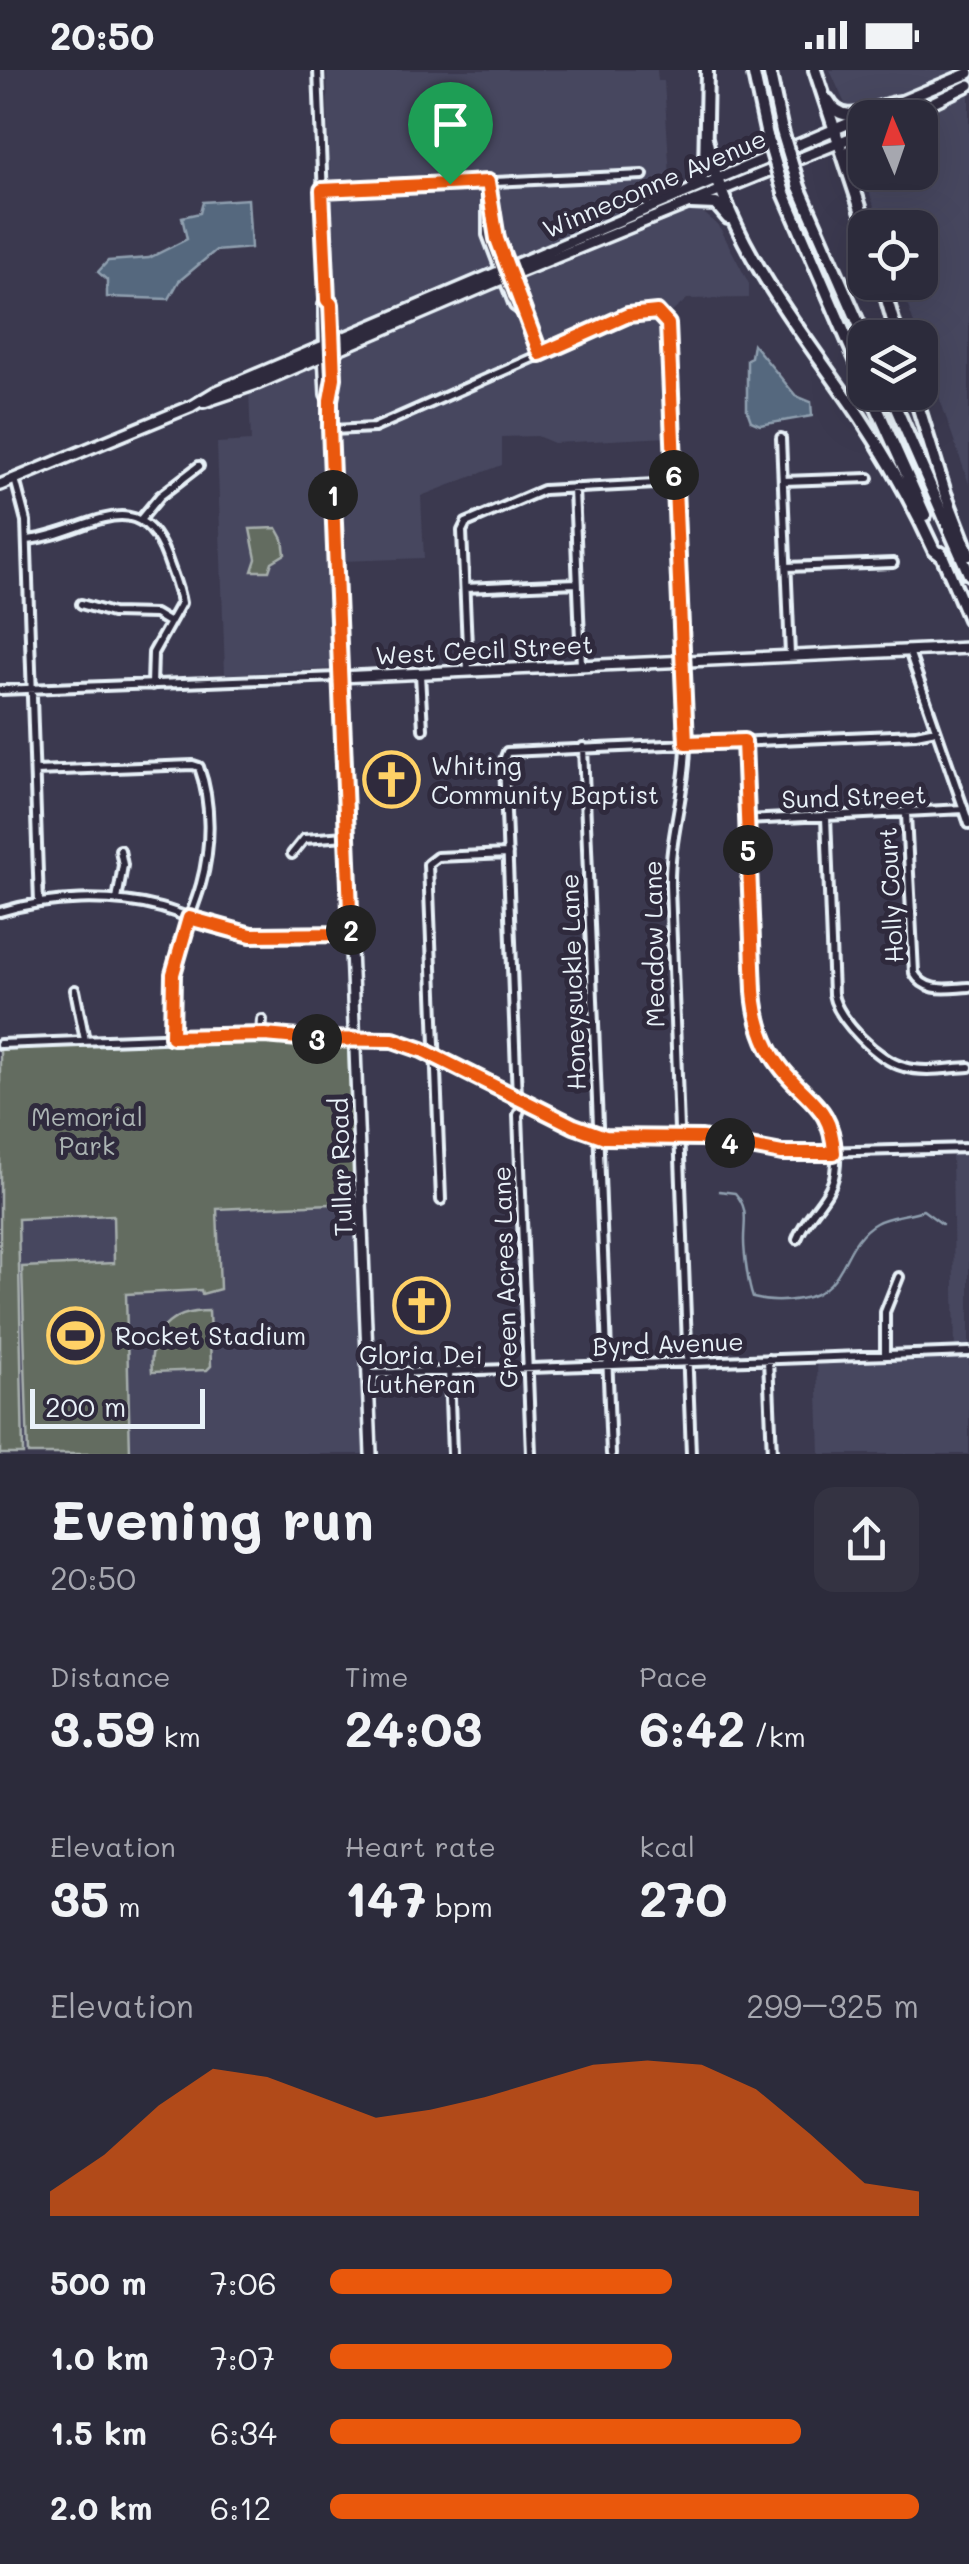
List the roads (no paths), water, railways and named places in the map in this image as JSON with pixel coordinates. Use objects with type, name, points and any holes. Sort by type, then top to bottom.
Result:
[{"type":"highway","points":[[693,188],[704,171],[708,70]]},
{"type":"highway","points":[[753,70],[784,193],[848,342]]},
{"type":"highway","points":[[769,70],[799,187],[857,320]]},
{"type":"highway","points":[[817,76],[829,103],[848,116]]},
{"type":"highway","points":[[817,76],[860,210]]},
{"type":"highway","points":[[706,138],[733,223],[759,270],[872,436],[934,550],[942,556]]},
{"type":"highway","points":[[692,203],[716,204],[733,223]]},
{"type":"highway","points":[[878,410],[969,619]]},
{"type":"highway","points":[[898,410],[969,574]]},
{"type":"highway","points":[[920,410],[969,555]]},
{"type":"main road","name":"Winneconne Avenue","points":[[906,100],[969,72]]},
{"type":"main road","points":[[938,100],[969,85]]},
{"type":"main road","name":"Winneconne Avenue","points":[[0,486],[192,406],[257,384],[329,348],[717,177],[848,124]]},
{"type":"main road","name":"Winneconne Avenue","points":[[505,272],[848,140]]},
{"type":"main road","name":"Tullar Road","points":[[329,348],[326,394],[330,400],[371,1454]]},
{"type":"main road","name":"West Cecil Street","points":[[339,677],[969,648]]},
{"type":"street","name":"Tullar Road","points":[[318,70],[327,300],[323,305],[329,348]]},
{"type":"street","points":[[322,190],[644,174]]},
{"type":"street","points":[[331,430],[374,428],[540,354],[522,312],[514,306],[488,182]]},
{"type":"street","name":"Meadow Lane","points":[[540,354],[637,312],[663,315],[668,327],[686,743],[670,872],[691,1454]]},
{"type":"street","points":[[781,438],[790,655]]},
{"type":"street","points":[[142,519],[160,496],[200,466]]},
{"type":"street","points":[[783,481],[869,478]]},
{"type":"street","points":[[15,479],[24,502],[27,540],[39,903]]},
{"type":"street","points":[[468,670],[464,525],[543,490],[674,482]]},
{"type":"street","points":[[574,488],[580,665]]},
{"type":"street","points":[[27,540],[56,536],[106,516],[142,519],[158,535],[181,596],[180,608],[153,653],[152,685]]},
{"type":"street","points":[[787,566],[894,563]]},
{"type":"street","points":[[464,588],[577,583]]},
{"type":"street","points":[[81,604],[112,613],[154,614],[170,623]]},
{"type":"street","points":[[909,650],[969,824]]},
{"type":"street","points":[[420,672],[423,729]]},
{"type":"street","name":"West Cecil Street","points":[[0,690],[339,677]]},
{"type":"street","points":[[583,748],[921,734],[936,730]]},
{"type":"street","points":[[744,741],[758,1021],[781,1068],[826,1116],[833,1133],[832,1182],[797,1239]]},
{"type":"street","name":"Green Acres Lane","points":[[531,1454],[506,753],[583,748]]},
{"type":"street","name":"Honeysuckle Lane","points":[[583,748],[611,1454]]},
{"type":"street","points":[[35,771],[193,764],[199,767],[208,806],[208,842],[201,885],[173,974],[172,1037]]},
{"type":"street","name":"Sund Street","points":[[746,820],[964,809]]},
{"type":"street","name":"Holly Court","points":[[906,814],[914,973],[932,988],[969,987]]},
{"type":"street","points":[[826,817],[837,1010],[898,1066],[969,1067]]},
{"type":"street","points":[[292,854],[304,839],[346,836]]},
{"type":"street","points":[[117,900],[123,865],[120,850]]},
{"type":"street","points":[[441,1200],[429,862],[437,857],[508,854]]},
{"type":"street","points":[[0,912],[39,903],[117,900],[251,935],[351,934]]},
{"type":"street","points":[[75,990],[85,1040]]},
{"type":"street","points":[[261,1035],[262,1020]]},
{"type":"street","points":[[0,1044],[261,1035],[393,1040],[598,1135],[622,1139],[714,1139],[782,1153],[969,1148]]},
{"type":"street","points":[[885,1355],[885,1312],[899,1277]]},
{"type":"street","name":"Byrd Avenue","points":[[369,1374],[969,1352]]},
{"type":"street","points":[[768,1360],[772,1454]]},
{"type":"street","points":[[448,1371],[452,1454]]},
{"type":"waterway","points":[[719,1191],[735,1193],[742,1204],[749,1285],[753,1298],[764,1300],[800,1299],[827,1287],[856,1242],[876,1223],[923,1210],[942,1224]]},
{"type":"place","name":"Whiting Community Baptist","points":[[392,779]]},
{"type":"place","name":"Gloria Dei Lutheran","points":[[421,1305]]},
{"type":"place","name":"Rocket Stadium","points":[[76,1335]]},
{"type":"park label","name":"Memorial Park","points":[[87,1130]]}]
